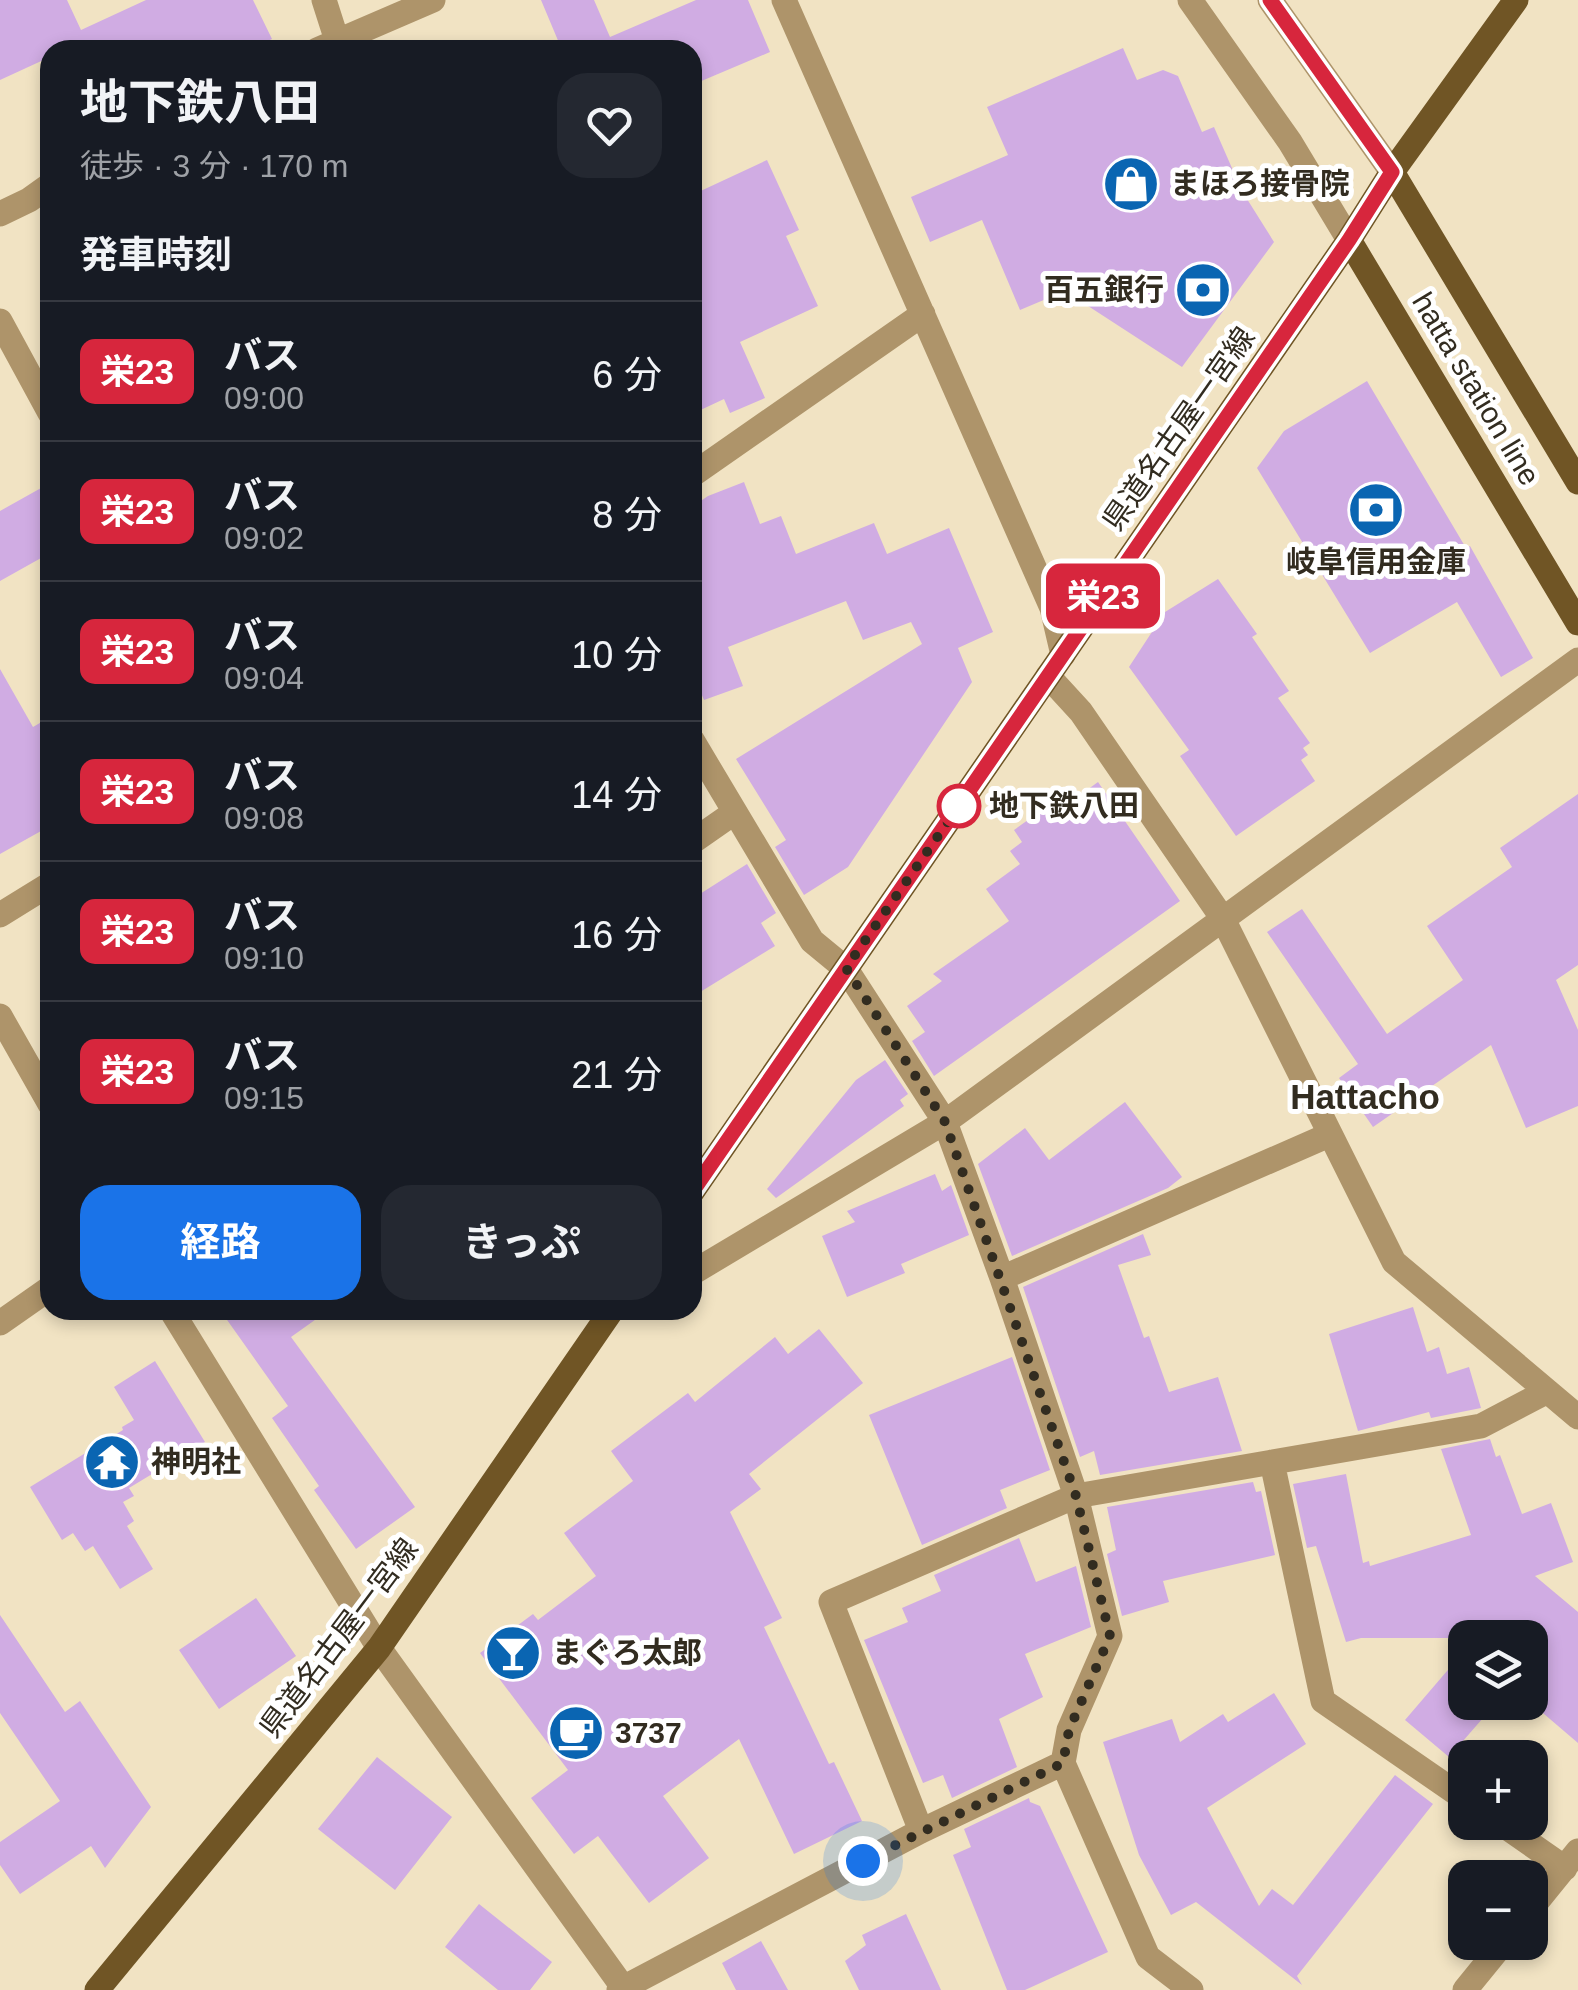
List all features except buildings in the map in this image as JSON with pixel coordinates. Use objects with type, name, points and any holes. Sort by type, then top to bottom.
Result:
[{"type":"main road","name":"県道名古屋一宮線","points":[[702,1177],[1349,240],[1392,172],[1516,0]]},
{"type":"main road","name":"hatta station line","points":[[1392,172],[1578,482]]},
{"type":"main road","name":"hatta station line","points":[[1349,240],[1578,623]]},
{"type":"main road","name":"県道名古屋一宮線","points":[[97,1990],[378,1648],[605,1320]]},
{"type":"street","points":[[324,0],[330,40]]},
{"type":"street","points":[[346,40],[433,0]]},
{"type":"street","points":[[784,0],[1052,608],[1056,666],[1081,712],[1223,918],[1394,1262],[1578,1417]]},
{"type":"street","points":[[1190,0],[1290,142],[1349,240]]},
{"type":"street","points":[[1270,0],[1392,172]]},
{"type":"street","points":[[0,214],[40,192]]},
{"type":"street","points":[[702,469],[923,314]]},
{"type":"street","points":[[0,321],[40,395]]},
{"type":"street","points":[[702,1267],[945,1122],[1578,660]]},
{"type":"street","points":[[702,756],[812,940],[846,968],[945,1122],[1076,1496],[1110,1636],[1069,1730],[1063,1763],[1148,1957],[1191,1990]]},
{"type":"street","points":[[702,835],[736,812]]},
{"type":"street","points":[[0,914],[40,890]]},
{"type":"street","points":[[0,1016],[40,1086]]},
{"type":"street","points":[[1002,1278],[1330,1135]]},
{"type":"street","points":[[0,1323],[40,1295]]},
{"type":"street","points":[[176,1320],[378,1648],[622,1989],[921,1831],[1063,1763]]},
{"type":"street","points":[[921,1831],[831,1602],[1076,1496],[1481,1426],[1546,1392]]},
{"type":"street","points":[[1272,1462],[1323,1701],[1448,1787]]},
{"type":"street","points":[[1534,1840],[1571,1859],[1548,1888]]},
{"type":"street","points":[[1466,1990],[1490,1960]]},
{"type":"bus line","name":"栄23","points":[[702,1178],[1349,240],[1392,172],[1270,0]]},
{"type":"place","name":"まほろ接骨院","points":[[1131,184]]},
{"type":"place","name":"百五銀行","points":[[1203,290]]},
{"type":"place","name":"岐阜信用金庫","points":[[1376,510]]},
{"type":"place","name":"地下鉄八田","points":[[959,806]]},
{"type":"place","name":"神明社","points":[[112,1462]]},
{"type":"place","name":"まぐろ太郎","points":[[513,1653]]},
{"type":"place","name":"3737","points":[[576,1733]]},
{"type":"district","name":"Hattacho","points":[[1365,1097]]},
{"type":"route","points":[[863,1861],[1063,1763],[1069,1730],[1110,1636],[1076,1496],[945,1122],[846,968],[959,806]]}]
